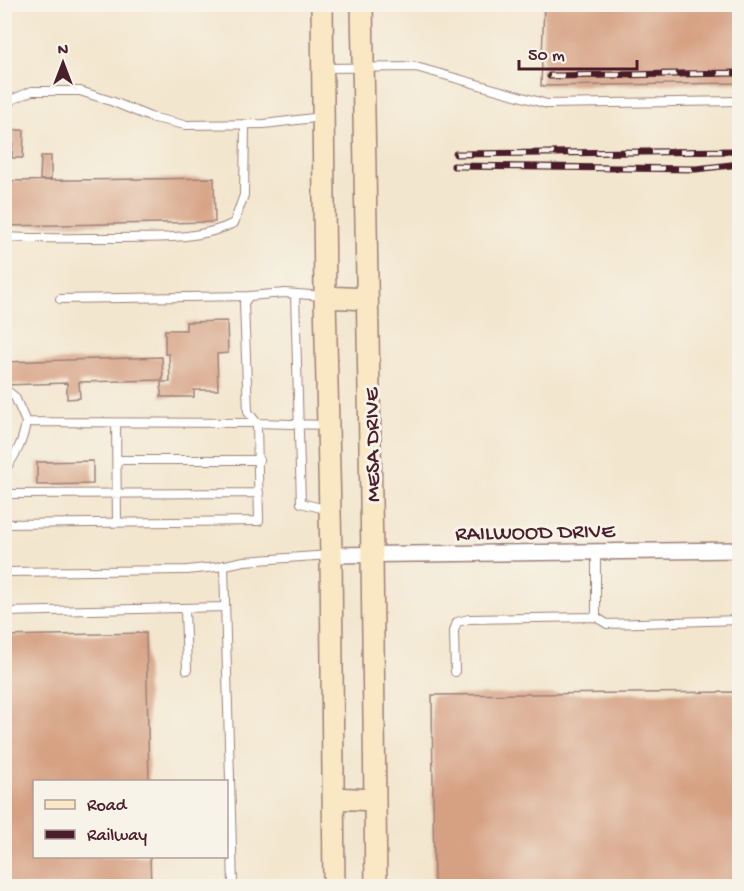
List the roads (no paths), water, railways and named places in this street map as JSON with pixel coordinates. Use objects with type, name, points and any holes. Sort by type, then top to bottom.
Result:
[{"type":"main road","name":"MESA DRIVE","points":[[322,4],[325,297],[332,555],[334,886]]},
{"type":"main road","name":"MESA DRIVE","points":[[362,4],[376,886]]},
{"type":"main road","points":[[325,297],[367,299]]},
{"type":"main road","points":[[333,798],[375,800]]},
{"type":"street","name":"RAILWOOD DRIVE","points":[[332,555],[740,550]]},
{"type":"lane","points":[[323,68],[416,67],[547,104],[740,101]]},
{"type":"lane","points":[[4,110],[11,100],[32,91],[80,91],[150,117],[185,125],[264,124],[324,116]]},
{"type":"lane","points":[[4,237],[30,239],[176,236],[218,231],[234,223],[244,195],[245,124]]},
{"type":"lane","points":[[295,294],[301,503],[330,510]]},
{"type":"lane","points":[[60,299],[295,294],[325,297]]},
{"type":"lane","points":[[4,524],[259,520],[257,423],[248,412],[244,303],[249,296]]},
{"type":"lane","points":[[4,388],[15,397],[26,422],[23,441],[4,471]]},
{"type":"lane","points":[[26,422],[328,425]]},
{"type":"lane","points":[[116,423],[117,522]]},
{"type":"lane","points":[[117,460],[259,460]]},
{"type":"lane","points":[[4,494],[117,492],[259,494]]},
{"type":"lane","points":[[596,552],[596,617]]},
{"type":"lane","points":[[4,572],[186,570],[224,566],[244,561],[332,555]]},
{"type":"lane","points":[[224,566],[233,886]]},
{"type":"lane","points":[[4,612],[225,608]]},
{"type":"lane","points":[[185,609],[188,670]]},
{"type":"lane","points":[[455,672],[454,631],[457,622],[469,619],[596,617],[607,624],[740,620]]},
{"type":"railway","points":[[550,76],[740,73]]},
{"type":"railway","points":[[456,154],[740,151]]},
{"type":"railway","points":[[454,166],[696,169],[740,164]]}]
